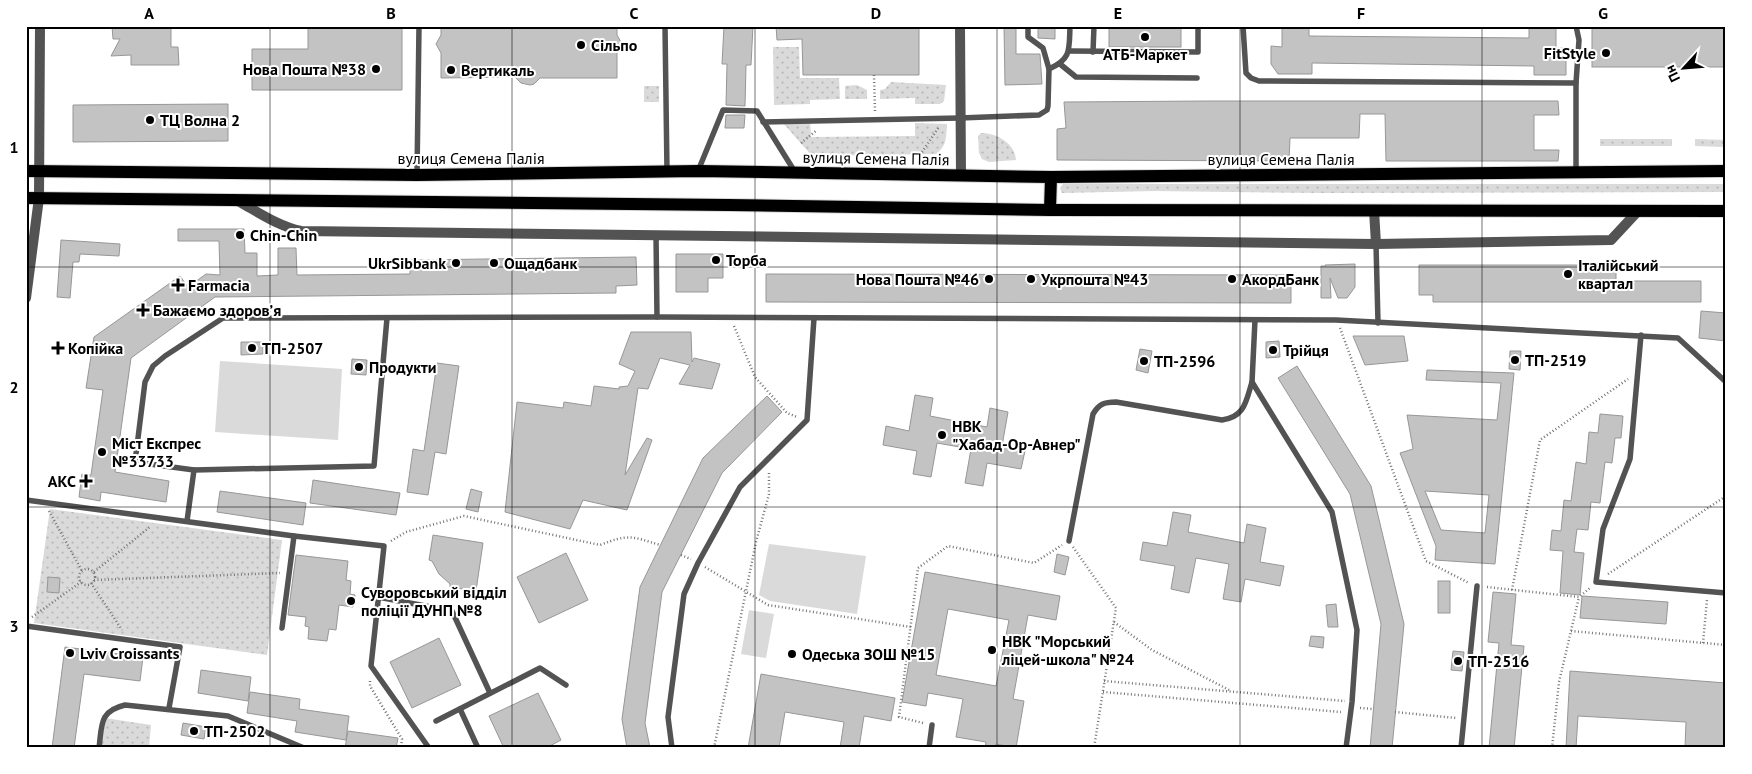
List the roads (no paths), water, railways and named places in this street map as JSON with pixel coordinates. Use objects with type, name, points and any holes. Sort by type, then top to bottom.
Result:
[{"type":"main road","name":"вулиця Семена Палія","points":[[26,171],[417,175],[698,171],[1051,177],[1726,172]]},
{"type":"main road","points":[[1050,210],[1051,177]]},
{"type":"main road","points":[[33,198],[1050,210],[1726,211]]},
{"type":"street","points":[[26,298],[33,198],[39,170],[40,26]]},
{"type":"street","points":[[960,26],[961,176]]},
{"type":"street","points":[[237,200],[276,222],[301,231],[1376,244],[1610,240],[1638,211]]},
{"type":"street","points":[[1374,210],[1376,244]]},
{"type":"lane","points":[[417,175],[419,26]]},
{"type":"lane","points":[[665,26],[667,172]]},
{"type":"lane","points":[[763,122],[1039,115],[1047,110],[1049,101],[1049,69],[1044,48],[1028,36],[1028,26]]},
{"type":"lane","points":[[1049,69],[1060,64],[1069,51],[1070,26]]},
{"type":"lane","points":[[1093,52],[1094,26]]},
{"type":"lane","points":[[1069,51],[1198,52],[1198,26]]},
{"type":"lane","points":[[1244,26],[1246,72],[1251,78],[1259,81],[1576,83]]},
{"type":"lane","points":[[1576,26],[1579,40],[1576,83],[1576,173]]},
{"type":"lane","points":[[1060,64],[1076,77],[1197,78]]},
{"type":"lane","points":[[698,171],[723,110],[756,111],[794,172]]},
{"type":"lane","points":[[656,234],[657,317]]},
{"type":"lane","points":[[1376,244],[1378,323]]},
{"type":"lane","points":[[387,318],[374,466],[194,470],[135,462],[146,382],[153,366],[165,356],[224,318],[730,317],[1336,320],[1678,338],[1726,382]]},
{"type":"lane","points":[[672,748],[668,717],[684,594],[698,563],[740,487],[807,420],[814,318]]},
{"type":"lane","points":[[1068,541],[1093,414],[1098,406],[1106,402],[1116,402],[1222,420],[1232,419],[1239,414],[1244,406],[1252,382],[1254,320]]},
{"type":"lane","points":[[1640,335],[1630,459],[1603,529],[1596,582],[1726,592]]},
{"type":"lane","points":[[1252,382],[1332,512],[1357,630],[1346,748]]},
{"type":"lane","points":[[187,520],[194,470]]},
{"type":"lane","points":[[26,500],[187,520],[294,536],[384,546],[371,666],[429,748]]},
{"type":"lane","points":[[282,628],[294,536]]},
{"type":"lane","points":[[1461,748],[1477,586]]},
{"type":"lane","points":[[378,597],[452,611],[490,693]]},
{"type":"lane","points":[[26,626],[180,647],[169,708]]},
{"type":"lane","points":[[436,720],[540,668],[566,685]]},
{"type":"lane","points":[[99,748],[103,717],[111,710],[125,705],[169,708],[228,716],[304,748]]},
{"type":"lane","points":[[460,709],[478,748]]},
{"type":"lane","points":[[929,748],[932,725]]},
{"type":"place","name":"АТБ-Маркет","points":[[1145,37]]},
{"type":"place","name":"Сільпо","points":[[581,45]]},
{"type":"place","name":"FitStyle","points":[[1606,53]]},
{"type":"place","name":"Нова Пошта №38","points":[[376,69]]},
{"type":"place","name":"Вертикаль","points":[[451,70]]},
{"type":"place","name":"ТЦ Волна 2","points":[[150,120]]},
{"type":"place","name":"Chin-Chin","points":[[240,235]]},
{"type":"place","name":"Торба","points":[[716,260]]},
{"type":"place","name":"UkrSibbank","points":[[456,263]]},
{"type":"place","name":"Ощадбанк","points":[[494,263]]},
{"type":"place","name":"Італійський квартал","points":[[1568,274]]},
{"type":"place","name":"Нова Пошта №46","points":[[989,279]]},
{"type":"place","name":"Укрпошта №43","points":[[1031,279]]},
{"type":"place","name":"АкордБанк","points":[[1232,279]]},
{"type":"place","name":"Farmacia","points":[[178,285]]},
{"type":"place","name":"Бажаємо здоровʼя","points":[[143,310]]},
{"type":"place","name":"Копійка","points":[[58,348]]},
{"type":"place","name":"ТП-2507","points":[[252,348]]},
{"type":"place","name":"Трійця","points":[[1273,350]]},
{"type":"place","name":"ТП-2519","points":[[1515,360]]},
{"type":"place","name":"ТП-2596","points":[[1144,361]]},
{"type":"place","name":"Продукти","points":[[359,367]]},
{"type":"place","name":"НВК \"Хабад-Ор-Авнер\"","points":[[942,435]]},
{"type":"place","name":"Міст Експрес №33733","points":[[102,452]]},
{"type":"place","name":"АКС","points":[[86,481]]},
{"type":"place","name":"Суворовський відділ поліції ДУНП №8","points":[[351,601]]},
{"type":"place","name":"НВК \"Морський ліцей-школа\" №24","points":[[992,650]]},
{"type":"place","name":"Lviv Croissants","points":[[70,653]]},
{"type":"place","name":"Одеська ЗОШ №15","points":[[792,654]]},
{"type":"place","name":"ТП-2516","points":[[1458,661]]},
{"type":"place","name":"ТП-2502","points":[[194,731]]}]
